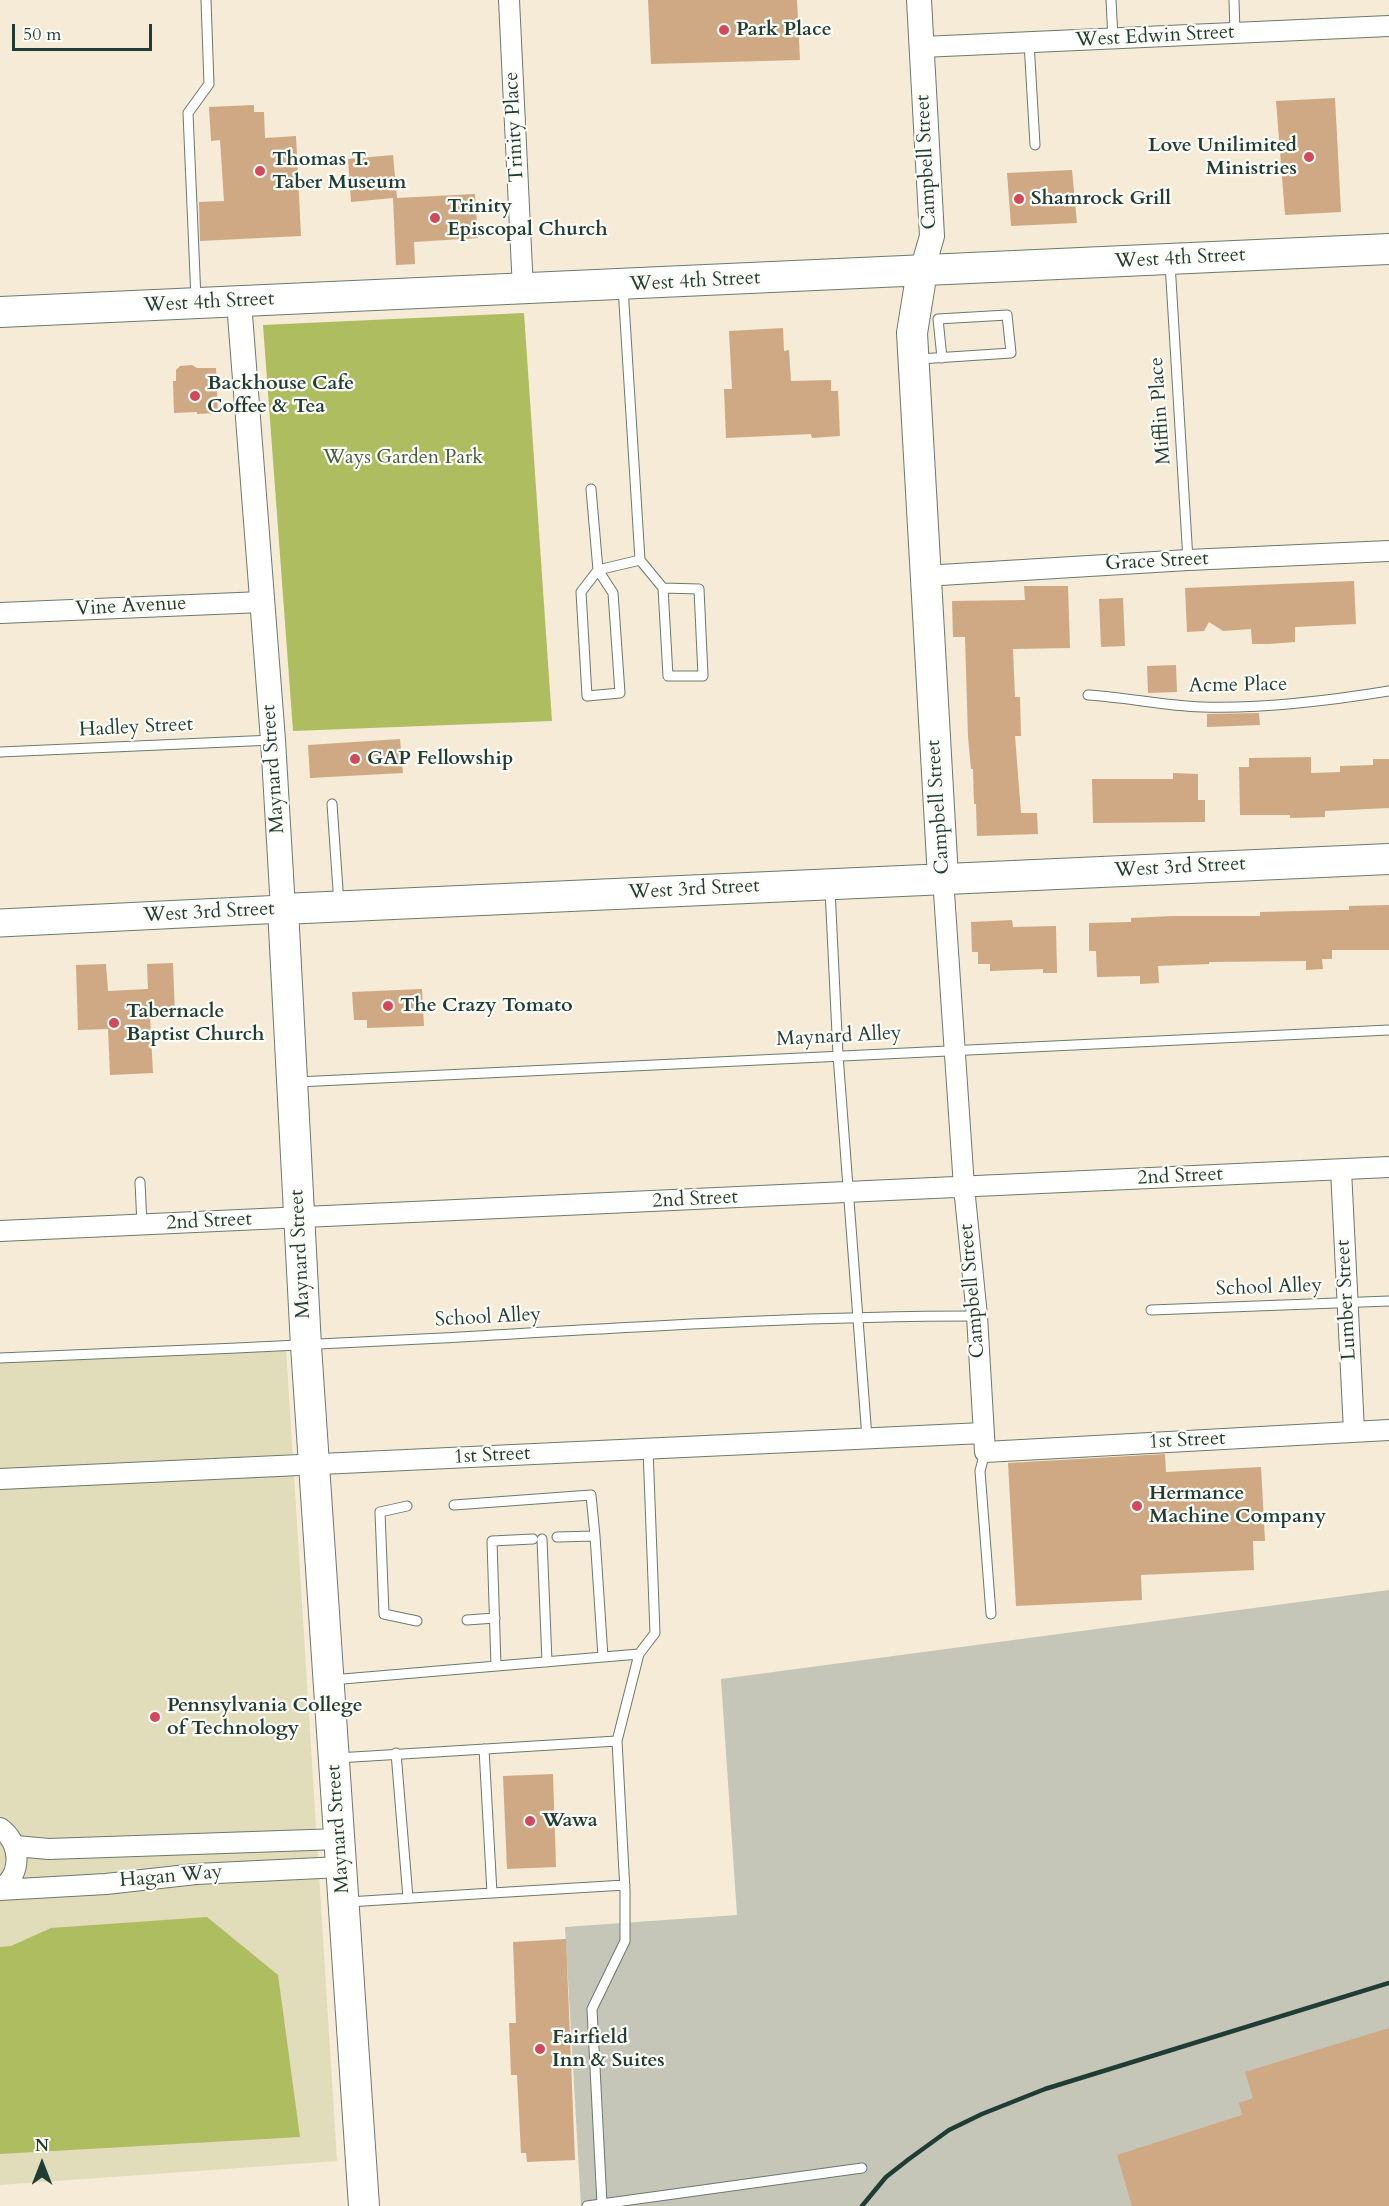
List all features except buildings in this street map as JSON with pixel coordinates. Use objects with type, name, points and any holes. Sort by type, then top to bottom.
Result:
[{"type":"main road","name":"West 4th Street","points":[[0,312],[1389,249]]},
{"type":"main road","name":"Campbell Street","points":[[922,271],[912,333],[927,358],[924,576],[943,878]]},
{"type":"main road","name":"West 3rd Street","points":[[0,923],[1389,859]]},
{"type":"main road","name":"Maynard Street","points":[[284,909],[298,1218],[364,2206]]},
{"type":"street","name":"Trinity Place","points":[[509,0],[523,290]]},
{"type":"street","name":"Campbell Street","points":[[919,0],[932,236],[922,271]]},
{"type":"street","name":"West Edwin Street","points":[[922,47],[1389,26]]},
{"type":"street","name":"Maynard Street","points":[[239,302],[284,909]]},
{"type":"street","name":"Grace Street","points":[[924,576],[1188,560],[1389,551]]},
{"type":"street","name":"Vine Avenue","points":[[0,613],[262,602]]},
{"type":"street","name":"Campbell Street","points":[[943,878],[964,1187],[977,1316],[984,1442]]},
{"type":"street","name":"2nd Street","points":[[0,1231],[1389,1167]]},
{"type":"street","name":"Lumber Street","points":[[1341,1170],[1354,1431]]},
{"type":"street","name":"1st Street","points":[[0,1479],[867,1438],[984,1442],[1389,1430]]},
{"type":"street","points":[[0,1828],[8,1833],[15,1846]]},
{"type":"street","name":"Hagan Way","points":[[0,1889],[14,1874],[18,1860],[15,1846],[49,1849],[341,1853]]},
{"type":"street","name":"Hagan Way","points":[[0,1889],[106,1884],[196,1874],[341,1853]]},
{"type":"lane","points":[[196,304],[188,113],[209,84],[206,0]]},
{"type":"lane","points":[[1111,0],[1113,39]]},
{"type":"lane","points":[[1234,0],[1235,33]]},
{"type":"lane","points":[[1029,42],[1035,145]]},
{"type":"lane","name":"Mifflin Place","points":[[1170,260],[1188,560]]},
{"type":"lane","points":[[623,285],[640,560],[663,588],[668,676],[703,676],[699,589],[663,588]]},
{"type":"lane","points":[[1007,315],[1011,353],[927,358],[938,320],[1007,315]]},
{"type":"lane","points":[[591,489],[598,570],[613,593],[620,693],[587,696],[581,592],[598,570],[640,560]]},
{"type":"lane","name":"Acme Place","points":[[1088,695],[1203,707],[1272,705],[1389,691]]},
{"type":"lane","name":"Hadley Street","points":[[0,752],[273,740]]},
{"type":"lane","points":[[332,804],[339,907]]},
{"type":"lane","points":[[829,884],[838,1055],[867,1438]]},
{"type":"lane","name":"Maynard Alley","points":[[291,1082],[1389,1030]]},
{"type":"lane","points":[[140,1182],[142,1225]]},
{"type":"lane","name":"School Alley","points":[[1150,1310],[1389,1301]]},
{"type":"lane","name":"School Alley","points":[[0,1358],[306,1346],[857,1317],[977,1316]]},
{"type":"lane","name":"Campbell Street","points":[[984,1442],[980,1471],[991,1614]]},
{"type":"lane","points":[[602,2204],[592,2009],[625,1941],[625,1885],[617,1741],[639,1654],[655,1634],[648,1449]]},
{"type":"lane","points":[[454,1505],[591,1495],[603,1657]]},
{"type":"lane","points":[[407,1506],[380,1512],[384,1614],[417,1621]]},
{"type":"lane","points":[[557,1537],[595,1536]]},
{"type":"lane","points":[[496,1666],[492,1541],[537,1539],[547,1662]]},
{"type":"lane","points":[[467,1620],[495,1618]]},
{"type":"lane","points":[[329,1680],[639,1654]]},
{"type":"lane","points":[[334,1758],[617,1741]]},
{"type":"lane","points":[[484,1749],[492,1893]]},
{"type":"lane","points":[[396,1753],[408,1898]]},
{"type":"lane","points":[[344,1902],[625,1885]]},
{"type":"lane","points":[[586,2206],[862,2168]]},
{"type":"shaded area","name":"Pennsylvania College of Technology","points":[[286,1349],[337,2161],[0,2185],[0,1358]]},
{"type":"shaded area","points":[[1389,1590],[1389,2206],[581,2206],[565,1927],[737,1915],[721,1679]]},
{"type":"green space","name":"Ways Garden Park","points":[[524,313],[552,721],[293,731],[263,325]]},
{"type":"green space","points":[[207,1917],[278,1975],[300,2137],[0,2154],[0,1947],[11,1946],[51,1928]]},
{"type":"railway","points":[[862,2206],[886,2177],[909,2159],[949,2130],[982,2114],[1045,2089],[1389,1983]]},
{"type":"place","name":"Park Place","points":[[724,30]]},
{"type":"place","name":"Love Unilimited Ministries","points":[[1309,157]]},
{"type":"place","name":"Thomas T. Taber Museum","points":[[260,171]]},
{"type":"place","name":"Shamrock Grill","points":[[1019,199]]},
{"type":"place","name":"Trinity Episcopal Church","points":[[435,218]]},
{"type":"place","name":"Backhouse Cafe Coffee & Tea","points":[[195,396]]},
{"type":"place","name":"GAP Fellowship","points":[[355,759]]},
{"type":"place","name":"The Crazy Tomato","points":[[388,1006]]},
{"type":"place","name":"Tabernacle Baptist Church","points":[[114,1023]]},
{"type":"place","name":"Hermance Machine Company","points":[[1137,1506]]},
{"type":"place","name":"Pennsylvania College of Technology","points":[[155,1717]]},
{"type":"place","name":"Wawa","points":[[530,1821]]},
{"type":"place","name":"Fairfield Inn & Suites","points":[[540,2049]]}]
